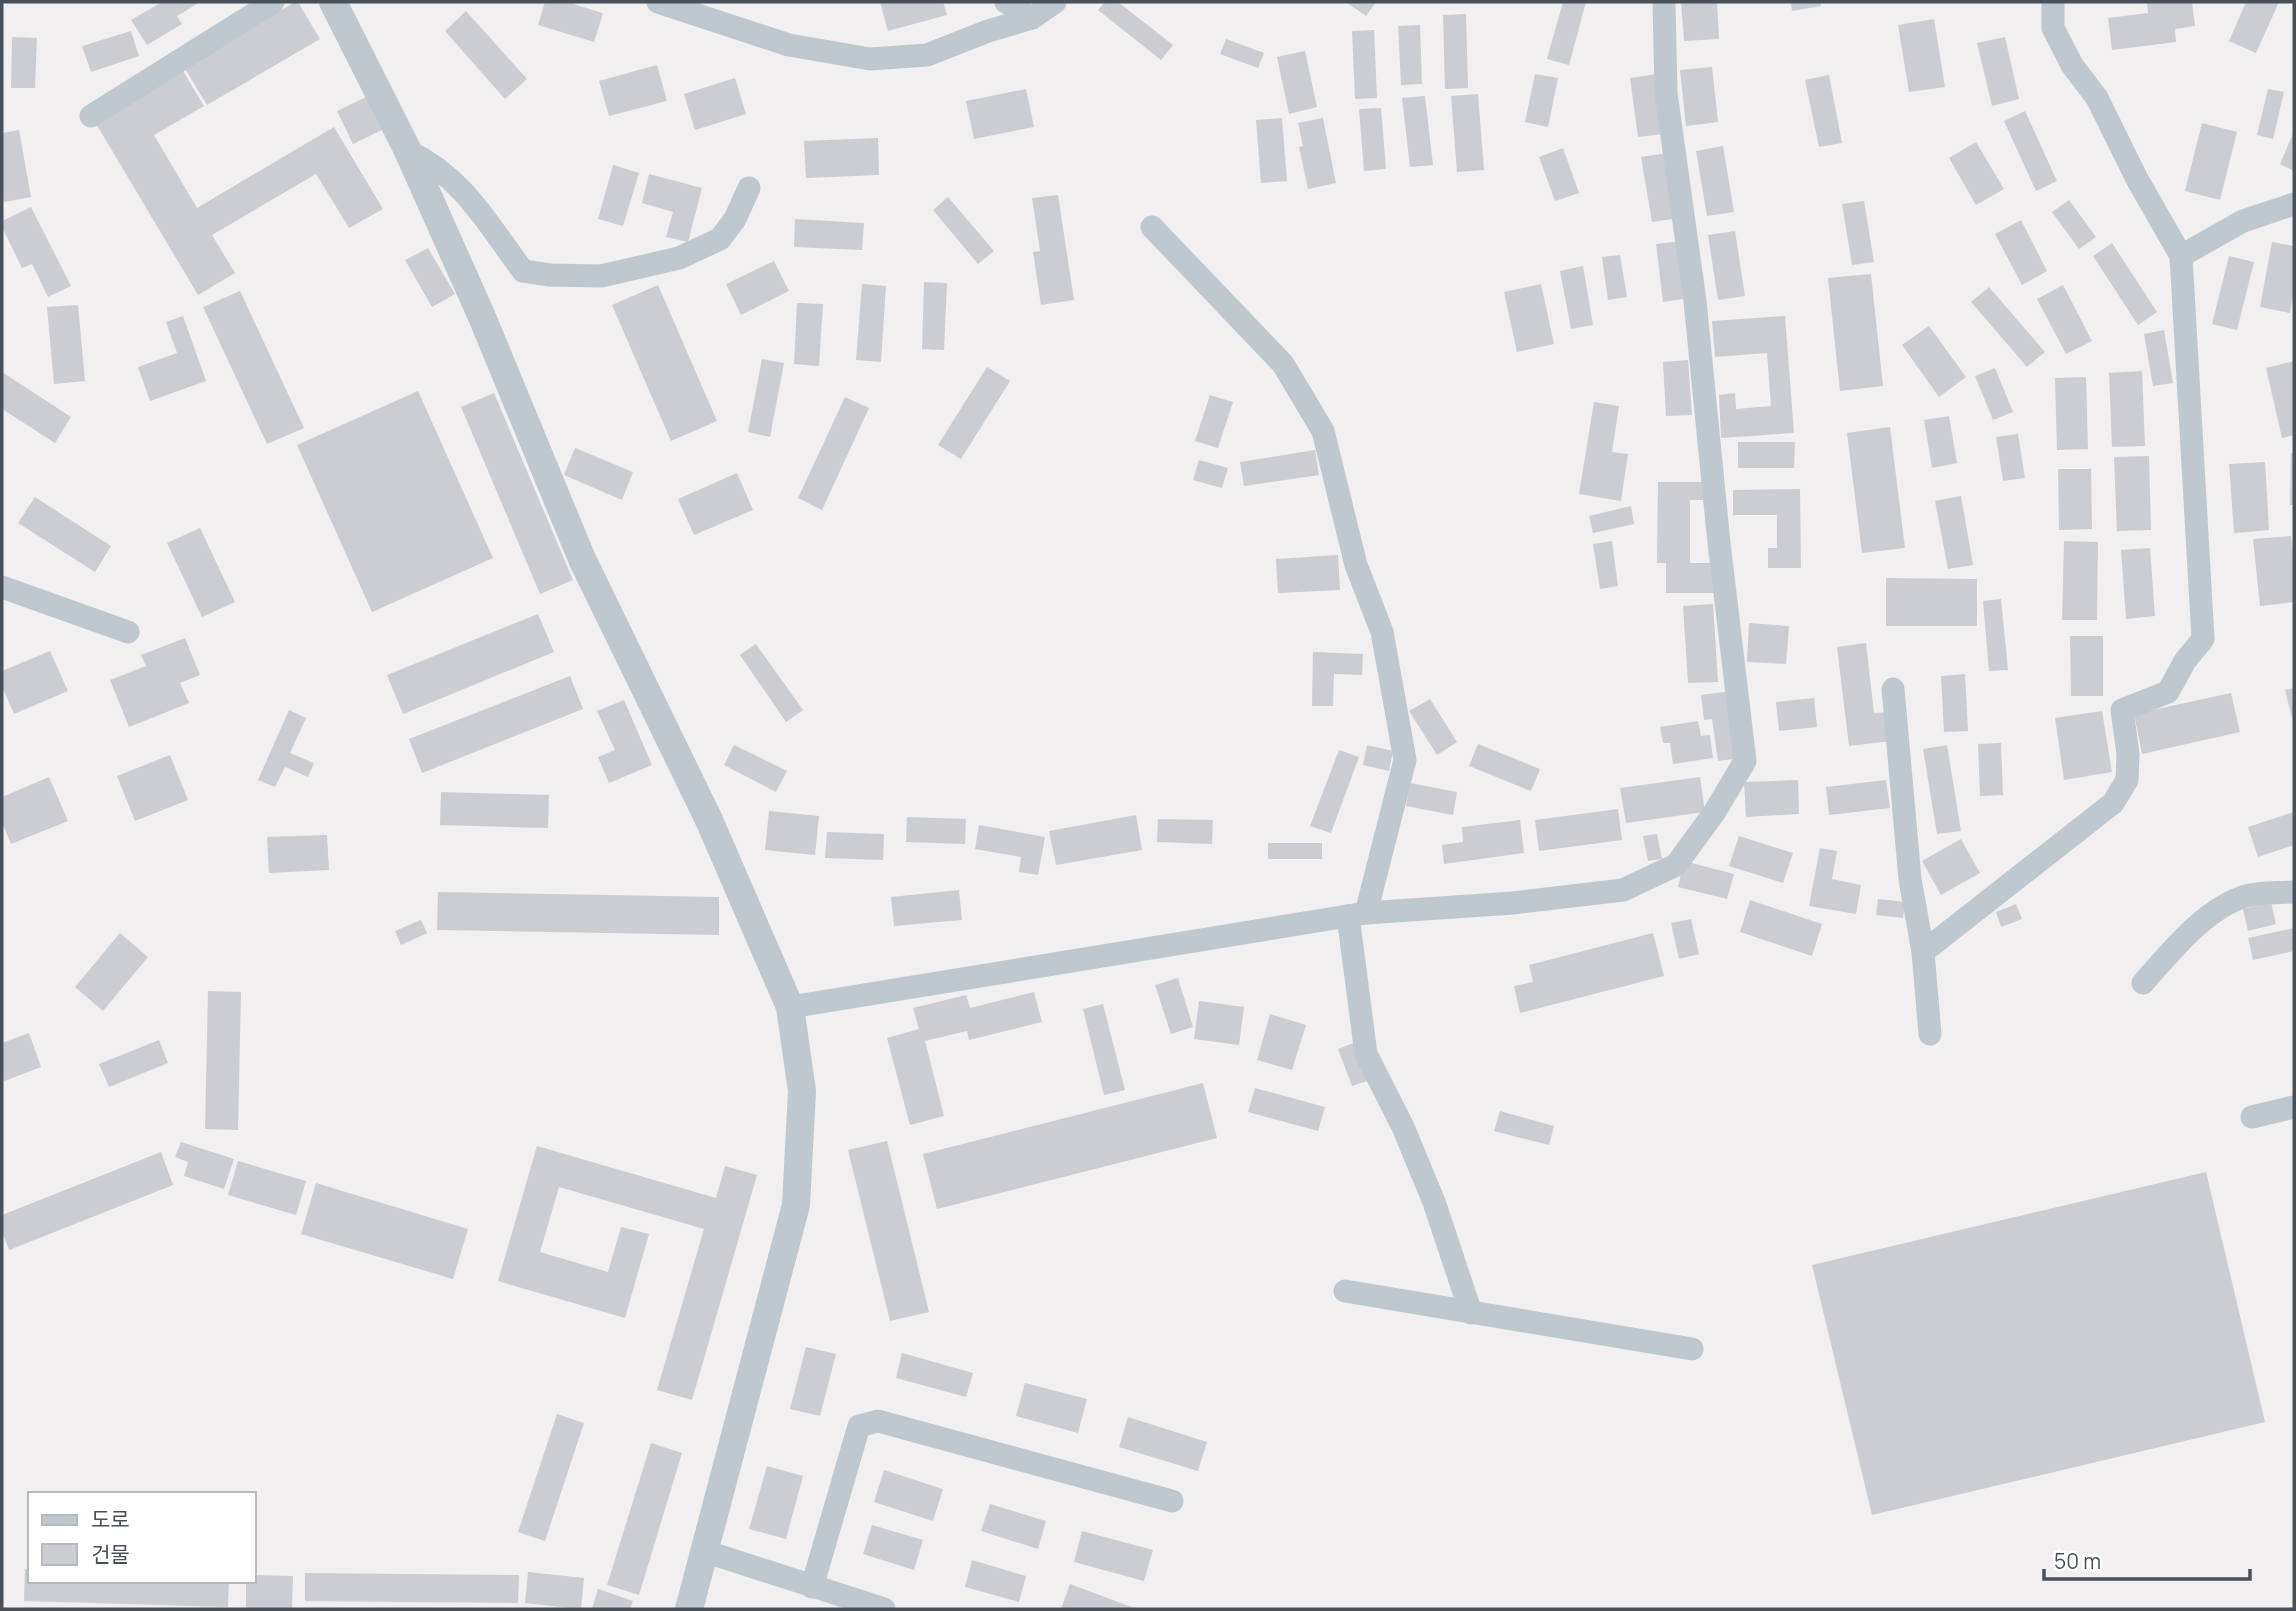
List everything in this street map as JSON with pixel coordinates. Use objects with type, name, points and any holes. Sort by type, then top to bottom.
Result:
[{"type":"street","points":[[91,116],[273,2]]},
{"type":"street","points":[[332,2],[408,151],[482,317],[582,559],[709,820],[790,1007],[802,1091],[796,1205],[689,1609]]},
{"type":"street","points":[[658,2],[789,45],[870,59],[927,55],[988,31],[1032,18],[1055,2]]},
{"type":"street","points":[[1006,2],[1032,18]]},
{"type":"street","points":[[790,1007],[1357,914],[1513,903],[1623,890],[1676,864],[1714,813],[1745,761],[1719,543],[1695,301],[1666,93],[1664,2]]},
{"type":"street","points":[[1923,952],[2113,803],[2127,780],[2128,754],[2122,710],[2168,692],[2185,661],[2203,639],[2181,256],[2137,179],[2097,98],[2072,65],[2053,28],[2053,2]]},
{"type":"street","points":[[408,151],[431,162],[464,191],[523,271],[550,275],[601,276],[679,258],[720,239],[736,219],[749,188]]},
{"type":"street","points":[[2181,256],[2243,221],[2294,204]]},
{"type":"street","points":[[1153,227],[1283,364],[1323,431],[1356,565],[1382,632],[1405,760],[1357,914],[1366,1054],[1403,1127],[1434,1202],[1471,1313]]},
{"type":"street","points":[[2,587],[128,632]]},
{"type":"street","points":[[1893,689],[1910,879],[1923,952],[1930,1034]]},
{"type":"street","points":[[2143,983],[2185,937],[2219,909],[2246,896],[2294,892]]},
{"type":"street","points":[[2252,1117],[2294,1107]]},
{"type":"street","points":[[1345,1291],[1692,1349]]},
{"type":"street","points":[[812,1587],[859,1426],[878,1421],[1172,1501]]},
{"type":"street","points":[[704,1551],[884,1609]]},
{"type":"building","points":[[162,2],[200,2],[177,16],[182,24],[147,45],[131,20]]},
{"type":"building","points":[[298,2],[320,39],[207,105],[184,67]]},
{"type":"building","points":[[545,2],[567,2],[603,13],[594,42],[538,25]]},
{"type":"building","points":[[880,2],[943,2],[947,15],[888,31]]},
{"type":"building","points":[[1105,2],[1118,2],[1173,45],[1161,60],[1098,10]]},
{"type":"building","points":[[1346,2],[1376,2],[1366,16]]},
{"type":"building","points":[[1563,2],[1586,2],[1569,65],[1547,59]]},
{"type":"building","points":[[1681,2],[1717,2],[1719,39],[1684,41]]},
{"type":"building","points":[[1791,2],[1821,2],[1821,6],[1792,11]]},
{"type":"building","points":[[2147,2],[2192,2],[2195,26],[2175,29],[2176,42],[2112,50],[2108,18],[2148,13]]},
{"type":"building","points":[[2246,2],[2279,2],[2256,53],[2229,41]]},
{"type":"building","points":[[466,11],[527,79],[505,99],[445,31]]},
{"type":"building","points":[[1466,14],[1468,88],[1445,89],[1443,15]]},
{"type":"building","points":[[1934,19],[1945,87],[1909,92],[1898,25]]},
{"type":"building","points":[[1420,25],[1422,84],[1401,85],[1398,26]]},
{"type":"building","points":[[1374,30],[1377,98],[1355,99],[1352,31]]},
{"type":"building","points":[[131,31],[139,56],[91,72],[82,46]]},
{"type":"building","points":[[12,37],[37,38],[35,88],[11,88]]},
{"type":"building","points":[[2005,37],[2019,99],[1992,106],[1977,43]]},
{"type":"building","points":[[1226,39],[1264,53],[1258,68],[1220,54]]},
{"type":"building","points":[[1305,51],[1317,107],[1289,114],[1277,57]]},
{"type":"building","points":[[657,65],[667,101],[609,116],[599,81]]},
{"type":"building","points":[[1712,67],[1718,122],[1686,126],[1680,70]]},
{"type":"building","points":[[183,71],[204,106],[154,135],[197,208],[334,127],[383,209],[349,228],[316,174],[212,235],[235,273],[198,295],[95,122]]},
{"type":"building","points":[[1535,74],[1558,78],[1548,127],[1525,122]]},
{"type":"building","points":[[1657,74],[1665,134],[1638,137],[1630,78]]},
{"type":"building","points":[[1829,75],[1842,143],[1819,147],[1805,80]]},
{"type":"building","points":[[735,78],[746,114],[695,130],[684,94]]},
{"type":"building","points":[[1026,89],[1034,127],[974,139],[966,101]]},
{"type":"building","points":[[2268,89],[2284,92],[2273,139],[2257,135]]},
{"type":"building","points":[[1478,94],[1484,170],[1457,172],[1451,96]]},
{"type":"building","points":[[1425,96],[1433,165],[1410,167],[1402,98]]},
{"type":"building","points":[[366,97],[382,130],[353,144],[337,111]]},
{"type":"building","points":[[1381,108],[1386,169],[1364,171],[1359,109]]},
{"type":"building","points":[[2025,111],[2057,181],[2036,191],[2004,121]]},
{"type":"building","points":[[1282,118],[1287,181],[1261,183],[1256,120]]},
{"type":"building","points":[[1323,118],[1336,183],[1308,189],[1299,147],[1303,146],[1298,123]]},
{"type":"building","points":[[2202,123],[2237,132],[2220,200],[2185,191]]},
{"type":"building","points":[[19,130],[31,197],[4,202],[2,133]]},
{"type":"building","points":[[2294,131],[2294,171],[2280,164]]},
{"type":"building","points":[[878,138],[879,175],[806,178],[804,141]]},
{"type":"building","points":[[1976,142],[2004,189],[1976,205],[1949,158]]},
{"type":"building","points":[[1723,146],[1734,212],[1707,216],[1696,151]]},
{"type":"building","points":[[1563,148],[1579,193],[1555,201],[1539,157]]},
{"type":"building","points":[[1668,153],[1679,218],[1652,222],[1641,157]]},
{"type":"building","points":[[613,165],[639,173],[623,226],[598,219]]},
{"type":"building","points":[[649,174],[702,188],[688,242],[666,237],[673,212],[642,203]]},
{"type":"building","points":[[1058,195],[1074,300],[1041,305],[1033,252],[1040,251],[1032,198]]},
{"type":"building","points":[[948,197],[994,251],[978,264],[933,210]]},
{"type":"building","points":[[2069,200],[2096,237],[2079,249],[2052,212]]},
{"type":"building","points":[[1864,201],[1874,262],[1852,265],[1842,204]]},
{"type":"building","points":[[31,207],[71,286],[48,297],[32,264],[22,268],[2,227],[2,221]]},
{"type":"building","points":[[795,219],[864,223],[862,250],[794,247]]},
{"type":"building","points":[[2021,220],[2047,271],[2022,285],[1995,234]]},
{"type":"building","points":[[1735,231],[1745,296],[1718,300],[1708,235]]},
{"type":"building","points":[[1682,241],[1689,298],[1663,302],[1656,244]]},
{"type":"building","points":[[2272,242],[2294,246],[2294,289],[2290,313],[2260,307]]},
{"type":"building","points":[[2112,243],[2157,312],[2138,325],[2093,256]]},
{"type":"building","points":[[428,248],[455,294],[432,307],[405,260]]},
{"type":"building","points":[[1620,255],[1627,297],[1608,300],[1602,257]]},
{"type":"building","points":[[2229,256],[2254,262],[2237,330],[2212,324]]},
{"type":"building","points":[[774,261],[789,291],[741,315],[726,284]]},
{"type":"building","points":[[1583,266],[1593,325],[1571,329],[1560,271]]},
{"type":"building","points":[[1871,274],[1883,386],[1840,391],[1828,278]]},
{"type":"building","points":[[924,282],[947,283],[944,350],[922,349]]},
{"type":"building","points":[[862,284],[886,286],[881,362],[856,360]]},
{"type":"building","points":[[1541,284],[1554,344],[1517,352],[1504,292]]},
{"type":"building","points":[[658,285],[717,421],[671,441],[612,305]]},
{"type":"building","points":[[2063,285],[2092,341],[2066,354],[2037,299]]},
{"type":"building","points":[[1989,287],[2045,352],[2027,367],[1971,302]]},
{"type":"building","points":[[240,291],[304,428],[267,444],[203,307]]},
{"type":"building","points":[[797,303],[823,304],[819,366],[794,364]]},
{"type":"building","points":[[78,305],[85,381],[54,384],[47,307]]},
{"type":"building","points":[[183,316],[206,381],[150,401],[138,367],[177,353],[166,322]]},
{"type":"building","points":[[1785,316],[1794,433],[1721,438],[1719,395],[1735,393],[1736,409],[1771,406],[1767,353],[1715,357],[1712,321]]},
{"type":"building","points":[[1929,326],[1966,377],[1939,397],[1902,345]]},
{"type":"building","points":[[2164,330],[2173,383],[2153,386],[2144,334]]},
{"type":"building","points":[[762,359],[784,363],[770,437],[748,432]]},
{"type":"building","points":[[1688,360],[1692,415],[1666,416],[1663,362]]},
{"type":"building","points":[[2294,361],[2294,435],[2282,438],[2266,368]]},
{"type":"building","points":[[987,367],[1010,381],[961,459],[938,445]]},
{"type":"building","points":[[1995,368],[2013,412],[1993,420],[1975,376]]},
{"type":"building","points":[[2142,371],[2145,446],[2112,447],[2109,373]]},
{"type":"building","points":[[2,372],[71,417],[55,443],[2,409]]},
{"type":"building","points":[[2086,377],[2088,449],[2057,450],[2055,378]]},
{"type":"building","points":[[418,391],[493,558],[372,612],[297,445]]},
{"type":"building","points":[[494,393],[573,580],[540,594],[461,407]]},
{"type":"building","points":[[1210,395],[1233,402],[1218,448],[1195,441]]},
{"type":"building","points":[[845,397],[869,408],[822,510],[798,498]]},
{"type":"building","points":[[1594,402],[1619,406],[1612,452],[1628,454],[1621,501],[1579,494]]},
{"type":"building","points":[[1949,416],[1957,463],[1932,468],[1924,420]]},
{"type":"building","points":[[1890,427],[1905,548],[1862,553],[1847,433]]},
{"type":"building","points":[[2018,434],[2025,478],[2003,481],[1996,437]]},
{"type":"building","points":[[1738,442],[1795,442],[1794,468],[1738,468]]},
{"type":"building","points":[[575,448],[633,472],[622,500],[564,475]]},
{"type":"building","points":[[1315,450],[1319,475],[1244,486],[1240,462]]},
{"type":"building","points":[[2291,453],[2294,453],[2294,505],[2290,505]]},
{"type":"building","points":[[2149,456],[2151,530],[2117,531],[2114,457]]},
{"type":"building","points":[[1199,460],[1228,468],[1222,488],[1193,480]]},
{"type":"building","points":[[2265,462],[2269,530],[2234,533],[2229,464]]},
{"type":"building","points":[[2058,469],[2091,469],[2092,529],[2059,530]]},
{"type":"building","points":[[737,473],[753,510],[694,535],[678,499]]},
{"type":"building","points":[[1658,482],[1708,482],[1707,500],[1690,500],[1690,563],[1718,563],[1718,593],[1666,593],[1666,563],[1657,563]]},
{"type":"building","points":[[1800,489],[1801,568],[1768,568],[1768,548],[1777,548],[1777,515],[1733,515],[1733,490]]},
{"type":"building","points":[[1961,496],[1973,565],[1948,569],[1935,501]]},
{"type":"building","points":[[35,497],[111,546],[95,572],[18,523]]},
{"type":"building","points":[[1631,506],[1634,524],[1593,533],[1589,516]]},
{"type":"building","points":[[200,528],[235,602],[202,617],[167,543]]},
{"type":"building","points":[[2291,536],[2294,602],[2260,606],[2253,539]]},
{"type":"building","points":[[1612,541],[1618,586],[1600,589],[1593,544]]},
{"type":"building","points":[[2064,541],[2098,542],[2097,620],[2062,620]]},
{"type":"building","points":[[2150,548],[2155,616],[2126,619],[2121,550]]},
{"type":"building","points":[[1338,555],[1340,590],[1278,593],[1276,559]]},
{"type":"building","points":[[1886,578],[1977,579],[1977,626],[1886,626]]},
{"type":"building","points":[[2001,599],[2008,670],[1989,671],[1983,601]]},
{"type":"building","points":[[1713,604],[1718,682],[1688,683],[1683,606]]},
{"type":"building","points":[[538,614],[554,652],[403,714],[387,675]]},
{"type":"building","points":[[1749,623],[1789,626],[1786,664],[1747,662]]},
{"type":"building","points":[[2070,636],[2103,636],[2103,696],[2071,696]]},
{"type":"building","points":[[185,638],[200,675],[180,683],[189,703],[129,727],[110,680],[146,666],[141,655]]},
{"type":"building","points":[[1866,643],[1874,713],[1888,712],[1891,741],[1849,746],[1837,647]]},
{"type":"building","points":[[756,644],[803,710],[786,722],[740,655]]},
{"type":"building","points":[[50,651],[68,691],[14,714],[2,686],[2,671]]},
{"type":"building","points":[[1313,652],[1363,654],[1362,675],[1334,674],[1333,706],[1312,706]]},
{"type":"building","points":[[1965,674],[1968,731],[1944,732],[1941,676]]},
{"type":"building","points":[[570,676],[583,709],[422,773],[409,739]]},
{"type":"building","points":[[2294,688],[2294,722],[2293,722],[2285,690]]},
{"type":"building","points":[[1731,691],[1741,758],[1718,761],[1712,719],[1704,720],[1701,695]]},
{"type":"building","points":[[2231,693],[2240,732],[2142,754],[2134,714]]},
{"type":"building","points":[[1814,698],[1817,727],[1779,731],[1776,702]]},
{"type":"building","points":[[1430,699],[1457,742],[1437,755],[1409,711]]},
{"type":"building","points":[[624,700],[652,765],[609,783],[598,757],[615,750],[597,711]]},
{"type":"building","points":[[289,710],[306,718],[290,753],[314,763],[308,777],[285,767],[275,787],[258,780]]},
{"type":"building","points":[[2102,711],[2112,772],[2064,780],[2055,718]]},
{"type":"building","points":[[1698,721],[1701,736],[1710,735],[1713,758],[1673,764],[1670,743],[1663,743],[1660,727]]},
{"type":"building","points":[[2001,743],[2003,795],[1980,796],[1978,744]]},
{"type":"building","points":[[1478,744],[1540,769],[1531,791],[1469,766]]},
{"type":"building","points":[[734,745],[787,771],[776,792],[724,765]]},
{"type":"building","points":[[1367,745],[1393,751],[1389,771],[1363,765]]},
{"type":"building","points":[[1947,745],[1961,831],[1937,834],[1923,749]]},
{"type":"building","points":[[1339,750],[1359,757],[1331,833],[1310,826]]},
{"type":"building","points":[[170,755],[188,800],[135,821],[117,776]]},
{"type":"building","points":[[49,777],[68,821],[11,844],[2,822],[2,797]]},
{"type":"building","points":[[1700,777],[1705,812],[1626,823],[1620,788]]},
{"type":"building","points":[[1798,780],[1799,814],[1746,817],[1744,782]]},
{"type":"building","points":[[1886,780],[1890,808],[1829,815],[1826,787]]},
{"type":"building","points":[[1410,783],[1457,792],[1453,815],[1406,806]]},
{"type":"building","points":[[441,792],[549,795],[548,828],[440,825]]},
{"type":"building","points":[[1618,809],[1622,840],[1539,851],[1535,820]]},
{"type":"building","points":[[769,811],[819,816],[815,855],[765,850]]},
{"type":"building","points":[[2294,812],[2294,845],[2258,857],[2248,827]]},
{"type":"building","points":[[1136,815],[1142,850],[1056,865],[1049,831]]},
{"type":"building","points":[[907,817],[966,819],[965,844],[906,842]]},
{"type":"building","points":[[1158,819],[1213,820],[1212,844],[1157,842]]},
{"type":"building","points":[[1520,820],[1524,853],[1444,864],[1442,845],[1463,842],[1462,827]]},
{"type":"building","points":[[979,825],[1045,837],[1038,875],[1019,872],[1021,857],[975,849]]},
{"type":"building","points":[[827,832],[884,834],[883,860],[825,858]]},
{"type":"building","points":[[1657,834],[1662,859],[1648,861],[1643,836]]},
{"type":"building","points":[[327,835],[329,870],[269,873],[267,837]]},
{"type":"building","points":[[1739,836],[1793,853],[1783,883],[1729,866]]},
{"type":"building","points":[[1961,839],[1980,873],[1941,895],[1922,861]]},
{"type":"building","points":[[1268,843],[1322,843],[1322,859],[1268,859]]},
{"type":"building","points":[[1820,848],[1837,851],[1832,879],[1861,885],[1856,914],[1809,906]]},
{"type":"building","points":[[1684,861],[1734,874],[1727,899],[1678,887]]},
{"type":"building","points":[[959,890],[962,920],[894,926],[891,897]]},
{"type":"building","points":[[438,892],[719,897],[719,935],[437,930]]},
{"type":"building","points":[[1878,899],[1905,902],[1903,918],[1876,915]]},
{"type":"building","points":[[1750,900],[1822,924],[1812,956],[1740,932]]},
{"type":"building","points":[[2271,902],[2276,924],[2248,931],[2243,909]]},
{"type":"building","points":[[2016,904],[2022,919],[2001,927],[1996,912]]},
{"type":"building","points":[[1691,919],[1699,954],[1679,959],[1671,923]]},
{"type":"building","points":[[421,920],[427,933],[401,945],[395,931]]},
{"type":"building","points":[[2294,928],[2294,951],[2253,960],[2248,938]]},
{"type":"building","points":[[120,933],[148,957],[103,1011],[75,987]]},
{"type":"building","points":[[1653,933],[1664,976],[1520,1013],[1514,986],[1533,982],[1529,965]]},
{"type":"building","points":[[1178,978],[1193,1027],[1171,1034],[1155,985]]},
{"type":"building","points":[[208,991],[241,992],[238,1130],[205,1129]]},
{"type":"building","points":[[1034,992],[1042,1022],[969,1040],[967,1031],[925,1041],[944,1116],[910,1125],[887,1038],[919,1029],[913,1008],[966,995],[970,1008]]},
{"type":"building","points":[[1199,1001],[1244,1007],[1239,1045],[1194,1039]]},
{"type":"building","points":[[1103,1004],[1125,1090],[1104,1095],[1083,1009]]},
{"type":"building","points":[[1270,1014],[1306,1025],[1292,1070],[1257,1060]]},
{"type":"building","points":[[29,1033],[41,1067],[2,1082],[2,1043]]},
{"type":"building","points":[[159,1040],[168,1063],[109,1087],[99,1064]]},
{"type":"building","points":[[1356,1042],[1370,1080],[1352,1086],[1338,1049]]},
{"type":"building","points":[[1203,1083],[1217,1138],[937,1209],[923,1154]]},
{"type":"building","points":[[1255,1088],[1325,1107],[1318,1131],[1248,1112]]},
{"type":"building","points":[[1500,1111],[1554,1126],[1549,1145],[1494,1131]]},
{"type":"building","points":[[887,1141],[929,1312],[890,1321],[848,1150]]},
{"type":"building","points":[[181,1142],[234,1159],[224,1189],[184,1176],[188,1162],[175,1157]]},
{"type":"building","points":[[537,1146],[716,1198],[725,1166],[757,1175],[692,1400],[657,1390],[704,1229],[559,1187],[540,1252],[608,1272],[621,1227],[649,1234],[625,1318],[498,1281]]},
{"type":"building","points":[[161,1152],[173,1185],[9,1250],[2,1231],[2,1215]]},
{"type":"building","points":[[238,1161],[306,1181],[296,1215],[228,1195]]},
{"type":"building","points":[[2206,1172],[2265,1422],[1872,1515],[1812,1265]]},
{"type":"building","points":[[316,1183],[468,1229],[453,1279],[301,1234]]},
{"type":"building","points":[[806,1347],[836,1354],[820,1416],[790,1409]]},
{"type":"building","points":[[902,1353],[973,1373],[966,1397],[896,1378]]},
{"type":"building","points":[[1025,1383],[1087,1399],[1078,1433],[1016,1416]]},
{"type":"building","points":[[557,1414],[584,1423],[545,1541],[518,1532]]},
{"type":"building","points":[[1128,1417],[1207,1442],[1198,1471],[1119,1447]]},
{"type":"building","points":[[651,1443],[682,1453],[639,1595],[607,1585]]},
{"type":"building","points":[[767,1466],[803,1476],[786,1539],[749,1529]]},
{"type":"building","points":[[884,1470],[943,1489],[933,1521],[874,1502]]},
{"type":"building","points":[[990,1504],[1046,1521],[1038,1549],[981,1531]]},
{"type":"building","points":[[872,1525],[923,1540],[914,1570],[863,1554]]},
{"type":"building","points":[[1082,1531],[1153,1550],[1144,1581],[1074,1562]]},
{"type":"building","points":[[972,1560],[1026,1576],[1019,1602],[965,1587]]},
{"type":"building","points":[[25,1569],[28,1569],[28,1583],[229,1583],[228,1607],[24,1601]]},
{"type":"building","points":[[528,1572],[584,1578],[581,1609],[525,1603]]},
{"type":"building","points":[[305,1573],[519,1575],[518,1603],[305,1601]]},
{"type":"building","points":[[256,1575],[293,1576],[292,1609],[246,1609],[246,1583],[256,1583]]},
{"type":"building","points":[[1070,1584],[1137,1609],[1061,1609]]},
{"type":"building","points":[[598,1589],[633,1601],[630,1609],[592,1609]]}]
